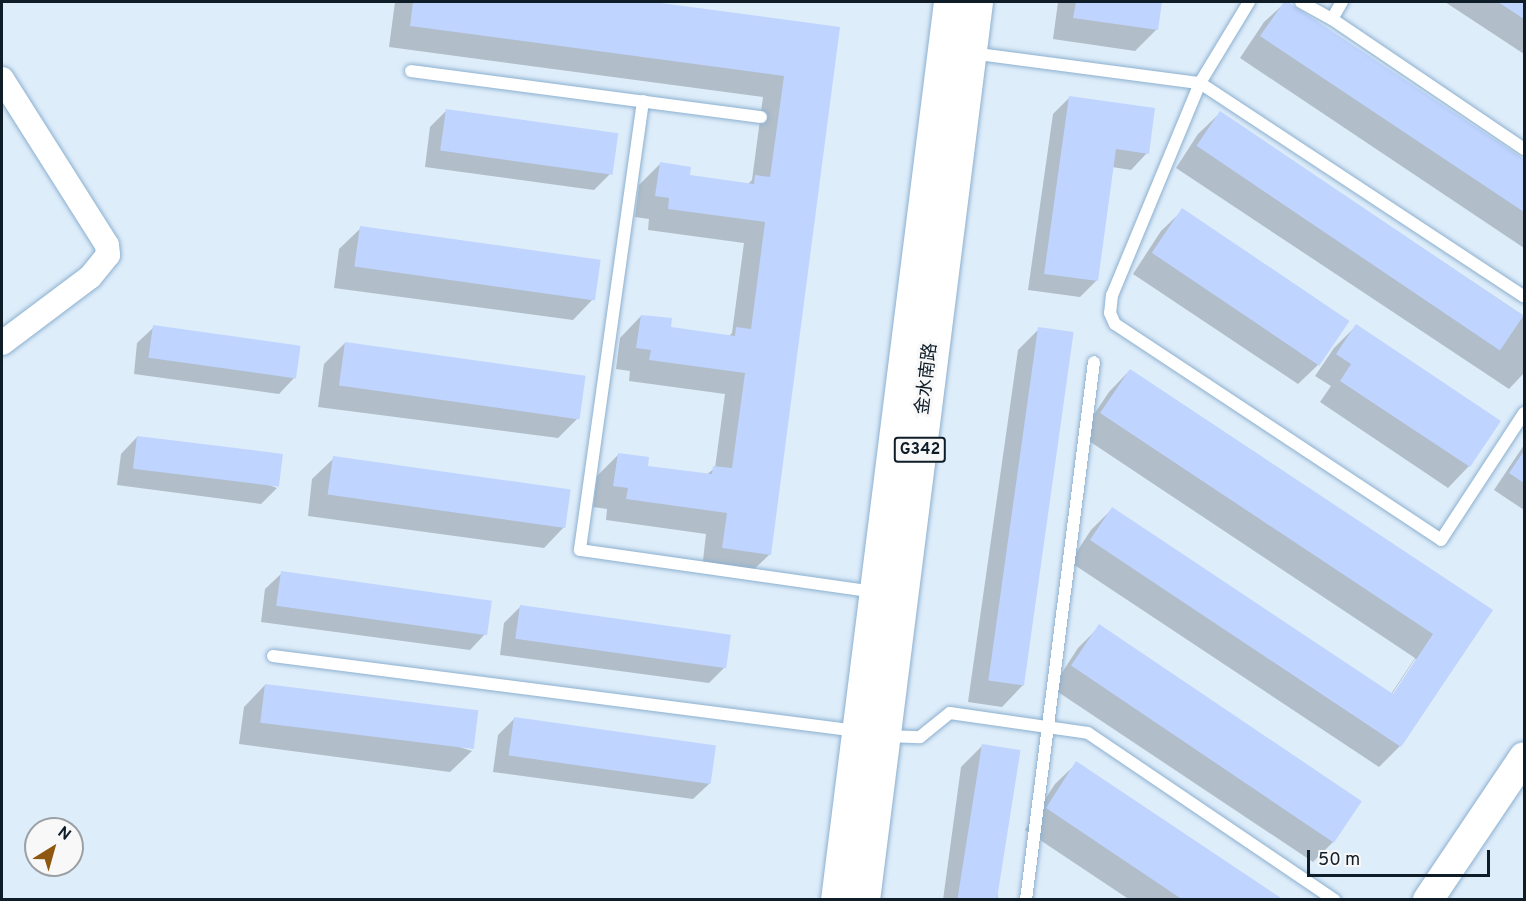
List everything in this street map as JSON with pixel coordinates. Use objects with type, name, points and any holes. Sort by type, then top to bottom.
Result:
[{"type":"highway","name":"金水南路","points":[[863,900],[876,592],[950,2]]},
{"type":"highway","name":"金水南路","points":[[837,900],[871,733],[976,2]]},
{"type":"street","points":[[2,79],[107,245],[108,255],[90,277],[2,343]]},
{"type":"street","points":[[1428,900],[1524,757]]},
{"type":"lane","points":[[1249,2],[1200,83],[1112,295],[1110,313],[1115,324],[1441,540],[1524,413]]},
{"type":"lane","points":[[1301,2],[1332,19],[1524,149]]},
{"type":"lane","points":[[1332,19],[1342,2]]},
{"type":"lane","points":[[970,52],[1200,83],[1524,297]]},
{"type":"lane","points":[[411,71],[761,117]]},
{"type":"lane","points":[[643,101],[580,550],[876,592]]},
{"type":"lane","points":[[1026,900],[1094,362]]},
{"type":"lane","points":[[273,656],[871,733],[920,737],[950,713],[1088,733],[1335,900]]},
{"type":"building","points":[[413,2],[653,2],[840,27],[771,555],[722,548],[727,513],[626,499],[628,488],[613,486],[618,453],[649,457],[648,466],[712,474],[713,466],[732,468],[745,373],[649,360],[651,350],[636,348],[641,315],[672,318],[671,327],[735,336],[736,327],[751,329],[765,222],[668,209],[669,198],[655,196],[660,162],[691,167],[690,175],[754,184],[755,175],[770,177],[784,76],[410,26]]},
{"type":"building","points":[[1076,2],[1162,2],[1158,30],[1073,18]]},
{"type":"building","points":[[1284,2],[1288,2],[1524,159],[1524,212],[1260,36]]},
{"type":"building","points":[[1498,2],[1524,2],[1524,19]]},
{"type":"building","points":[[1069,96],[1155,108],[1149,154],[1116,149],[1098,281],[1044,274]]},
{"type":"building","points":[[446,109],[618,133],[612,175],[440,151]]},
{"type":"building","points":[[1220,111],[1523,316],[1500,350],[1197,146]]},
{"type":"building","points":[[1182,208],[1349,321],[1319,366],[1152,253]]},
{"type":"building","points":[[360,226],[601,260],[595,300],[354,267]]},
{"type":"building","points":[[1356,324],[1501,421],[1470,467],[1340,381],[1351,364],[1336,354]]},
{"type":"building","points":[[153,325],[301,346],[296,378],[148,358]]},
{"type":"building","points":[[1038,327],[1074,332],[1024,686],[988,681]]},
{"type":"building","points":[[345,342],[586,376],[580,419],[339,386]]},
{"type":"building","points":[[1130,369],[1493,610],[1401,747],[1090,540],[1112,507],[1393,694],[1433,634],[1100,413]]},
{"type":"building","points":[[137,436],[283,454],[279,487],[133,469]]},
{"type":"building","points":[[1524,451],[1524,483],[1509,473]]},
{"type":"building","points":[[333,456],[571,489],[565,528],[328,495]]},
{"type":"building","points":[[281,571],[492,601],[487,635],[276,606]]},
{"type":"building","points":[[520,605],[731,635],[726,668],[515,639]]},
{"type":"building","points":[[1099,624],[1362,801],[1334,843],[1071,665]]},
{"type":"building","points":[[265,684],[478,710],[474,749],[260,723]]},
{"type":"building","points":[[514,717],[716,745],[711,784],[509,756]]},
{"type":"building","points":[[982,744],[1021,750],[997,900],[957,900]]},
{"type":"building","points":[[1076,761],[1284,900],[1183,900],[1046,808]]}]
